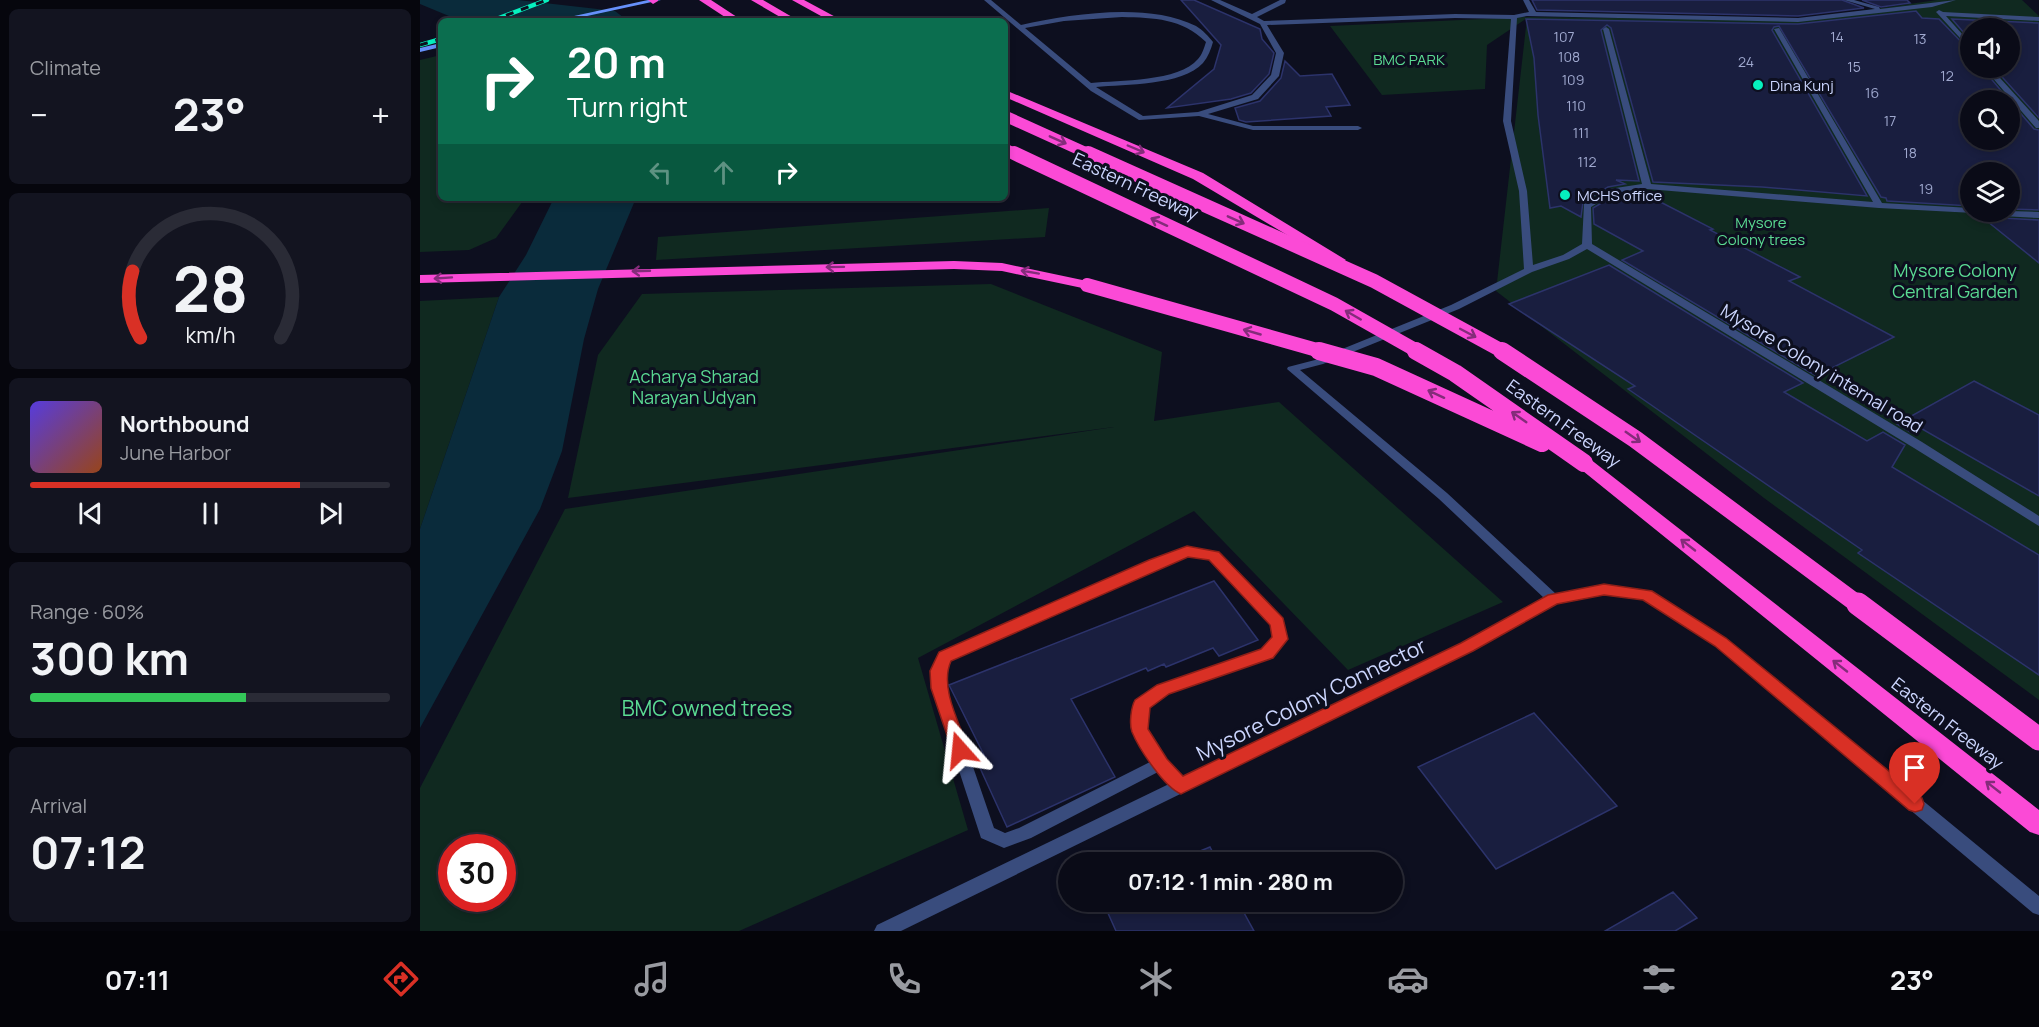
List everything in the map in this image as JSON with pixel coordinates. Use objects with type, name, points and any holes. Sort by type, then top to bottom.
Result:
[{"type":"highway","points":[[704,0],[733,18]]},
{"type":"highway","points":[[756,0],[789,18]]},
{"type":"highway","points":[[797,0],[832,18]]},
{"type":"highway","points":[[1008,94],[1198,176],[1374,282]]},
{"type":"highway","name":"Eastern Freeway","points":[[1008,117],[1374,282],[1499,349],[1635,438],[2039,739]]},
{"type":"highway","name":"Eastern Freeway","points":[[1008,150],[1334,304],[1455,373],[1584,463],[2039,824]]},
{"type":"highway","points":[[420,279],[700,270],[954,265],[1002,267],[1087,285],[1376,367],[1584,463]]},
{"type":"main road","points":[[568,18],[655,0]]},
{"type":"main road","points":[[420,50],[438,46]]},
{"type":"street","points":[[987,0],[1089,85],[1142,118],[1199,114],[1255,97],[1275,76],[1280,53],[1263,23]]},
{"type":"street","points":[[1214,0],[1263,23],[1534,15],[1798,20],[1932,5],[1953,0]]},
{"type":"street","points":[[1251,17],[1283,0]]},
{"type":"street","points":[[1527,0],[1534,15]]},
{"type":"street","points":[[1847,0],[1885,10]]},
{"type":"street","points":[[1932,5],[1960,36]]},
{"type":"street","points":[[1019,27],[1088,12],[1153,12],[1177,17],[1193,25],[1205,33],[1210,42],[1207,53],[1190,70],[1168,76],[1089,85]]},
{"type":"street","points":[[1941,14],[2039,19]]},
{"type":"street","points":[[1514,17],[1507,121],[1523,191],[1528,270]]},
{"type":"street","points":[[1606,29],[1647,186]]},
{"type":"street","points":[[1777,29],[1879,205]]},
{"type":"street","points":[[1997,78],[2039,126]]},
{"type":"street","points":[[1199,114],[1253,128],[1358,128]]},
{"type":"street","points":[[1553,599],[1443,496],[1292,369],[1319,362],[1455,307],[1528,270],[1566,256],[1587,245],[1587,206],[1612,191],[1647,186],[1960,210]]},
{"type":"street","points":[[2020,214],[2039,215]]},
{"type":"street","name":"Mysore Colony internal road","points":[[1587,245],[1918,445],[2039,522]]},
{"type":"street","points":[[1160,764],[1025,833],[1004,841],[987,833],[939,688],[939,671],[945,657],[1154,563],[1187,551],[1214,556],[1277,622],[1280,639],[1267,653],[1163,689],[1141,704],[1139,729],[1160,764],[1181,786]]},
{"type":"street","name":"Mysore Colony Connector","points":[[883,931],[1467,647],[1553,599],[1604,589],[1647,595],[1720,642],[2039,907]]},
{"type":"green space","name":"Mysore Colony trees","points":[[1937,0],[2022,0],[2039,16],[2039,700],[1764,498],[1496,291],[1527,18],[1487,45],[1485,89],[1382,95],[1330,26],[1527,17],[1798,20]]},
{"type":"green space","points":[[438,56],[438,201],[523,201],[496,238],[469,250],[420,252],[420,60]]},
{"type":"green space","points":[[1049,208],[1045,237],[656,260],[658,237]]},
{"type":"green space","name":"BMC owned trees","points":[[991,284],[1162,352],[1154,421],[1279,402],[1503,602],[1348,670],[1194,511],[918,658],[968,830],[739,931],[420,931],[420,788],[565,509],[1114,427],[568,498],[598,355],[642,294]]},
{"type":"green space","points":[[499,297],[420,529],[420,301]]},
{"type":"water","points":[[420,0],[518,0],[615,11],[624,18],[454,18],[420,4]]},
{"type":"water","points":[[553,201],[635,201],[598,289],[584,339],[562,451],[540,509],[420,728],[420,529],[499,297],[526,255]]},
{"type":"building","points":[[1181,0],[1194,0],[1260,29],[1262,39],[1274,53],[1269,74],[1251,93],[1231,99],[1167,108],[1214,69],[1221,45]]},
{"type":"building","points":[[1532,0],[1842,0],[1864,8],[1798,16],[1537,10]]},
{"type":"building","points":[[1862,0],[1907,0],[1910,3],[1881,7]]},
{"type":"building","points":[[1916,11],[1922,18],[1939,19],[1960,41],[1960,78],[1990,78],[2001,90],[1960,90],[1960,150],[2020,150],[2020,113],[2034,129],[2039,130],[2039,210],[2020,209],[2020,162],[1960,162],[1960,205],[1887,201],[1886,198],[1881,197],[1779,26],[1772,30],[1867,196],[1762,187],[1653,182],[1611,28],[1607,25],[1601,30],[1639,181],[1616,180],[1625,184],[1608,187],[1583,202],[1581,217],[1561,206],[1550,208],[1538,115],[1534,58],[1526,19],[1798,24]]},
{"type":"building","points":[[1952,19],[1960,19],[1960,28]]},
{"type":"building","points":[[2020,22],[2039,23],[2039,118],[2020,97],[2020,90],[2014,90],[2003,78],[2020,78]]},
{"type":"building","points":[[1285,61],[1300,76],[1332,74],[1350,105],[1326,107],[1331,116],[1246,122],[1239,120],[1235,108],[1260,101],[1281,78]]},
{"type":"building","points":[[1641,192],[1800,277],[1789,281],[1894,337],[1816,376],[1622,260],[1643,251],[1594,224],[1593,208],[1615,195]]},
{"type":"building","points":[[2039,220],[2039,263],[1988,222]]},
{"type":"building","points":[[1609,265],[1803,383],[1784,392],[1867,441],[1883,432],[1905,445],[1892,467],[2039,555],[2039,675],[1858,553],[1862,550],[1628,389],[1635,386],[1509,304]]},
{"type":"building","points":[[1974,381],[2039,415],[2039,496],[1917,426],[1912,433],[1897,424]]},
{"type":"building","points":[[1214,581],[1258,640],[1219,656],[1213,648],[1166,667],[1164,664],[1148,671],[1146,668],[1071,699],[1115,777],[1007,827],[980,768],[989,765],[949,685]]},
{"type":"building","points":[[1534,713],[1617,806],[1496,869],[1418,767]]},
{"type":"building","points":[[1210,847],[1213,852],[1198,852]]},
{"type":"building","points":[[1673,892],[1697,918],[1675,931],[1605,931]]},
{"type":"building","points":[[1107,912],[1244,912],[1254,931],[1116,931]]},
{"type":"railway","points":[[499,18],[547,0]]},
{"type":"railway","points":[[420,45],[438,40]]},
{"type":"place","name":"Dina Kunj","points":[[1758,85]]},
{"type":"place","name":"MCHS office","points":[[1565,195]]},
{"type":"route","points":[[960,750],[939,688],[939,671],[945,657],[1154,563],[1187,551],[1214,556],[1277,622],[1280,639],[1267,653],[1163,689],[1141,704],[1139,729],[1160,764],[1181,786],[1467,647],[1553,599],[1604,589],[1647,595],[1720,642],[1915,804]]},
{"type":"park label","name":"BMC PARK","points":[[1409,59]]},
{"type":"park label","name":"Mysore Colony Central Garden","points":[[1955,280]]},
{"type":"park label","name":"Acharya Sharad Narayan Udyan","points":[[694,386]]}]
